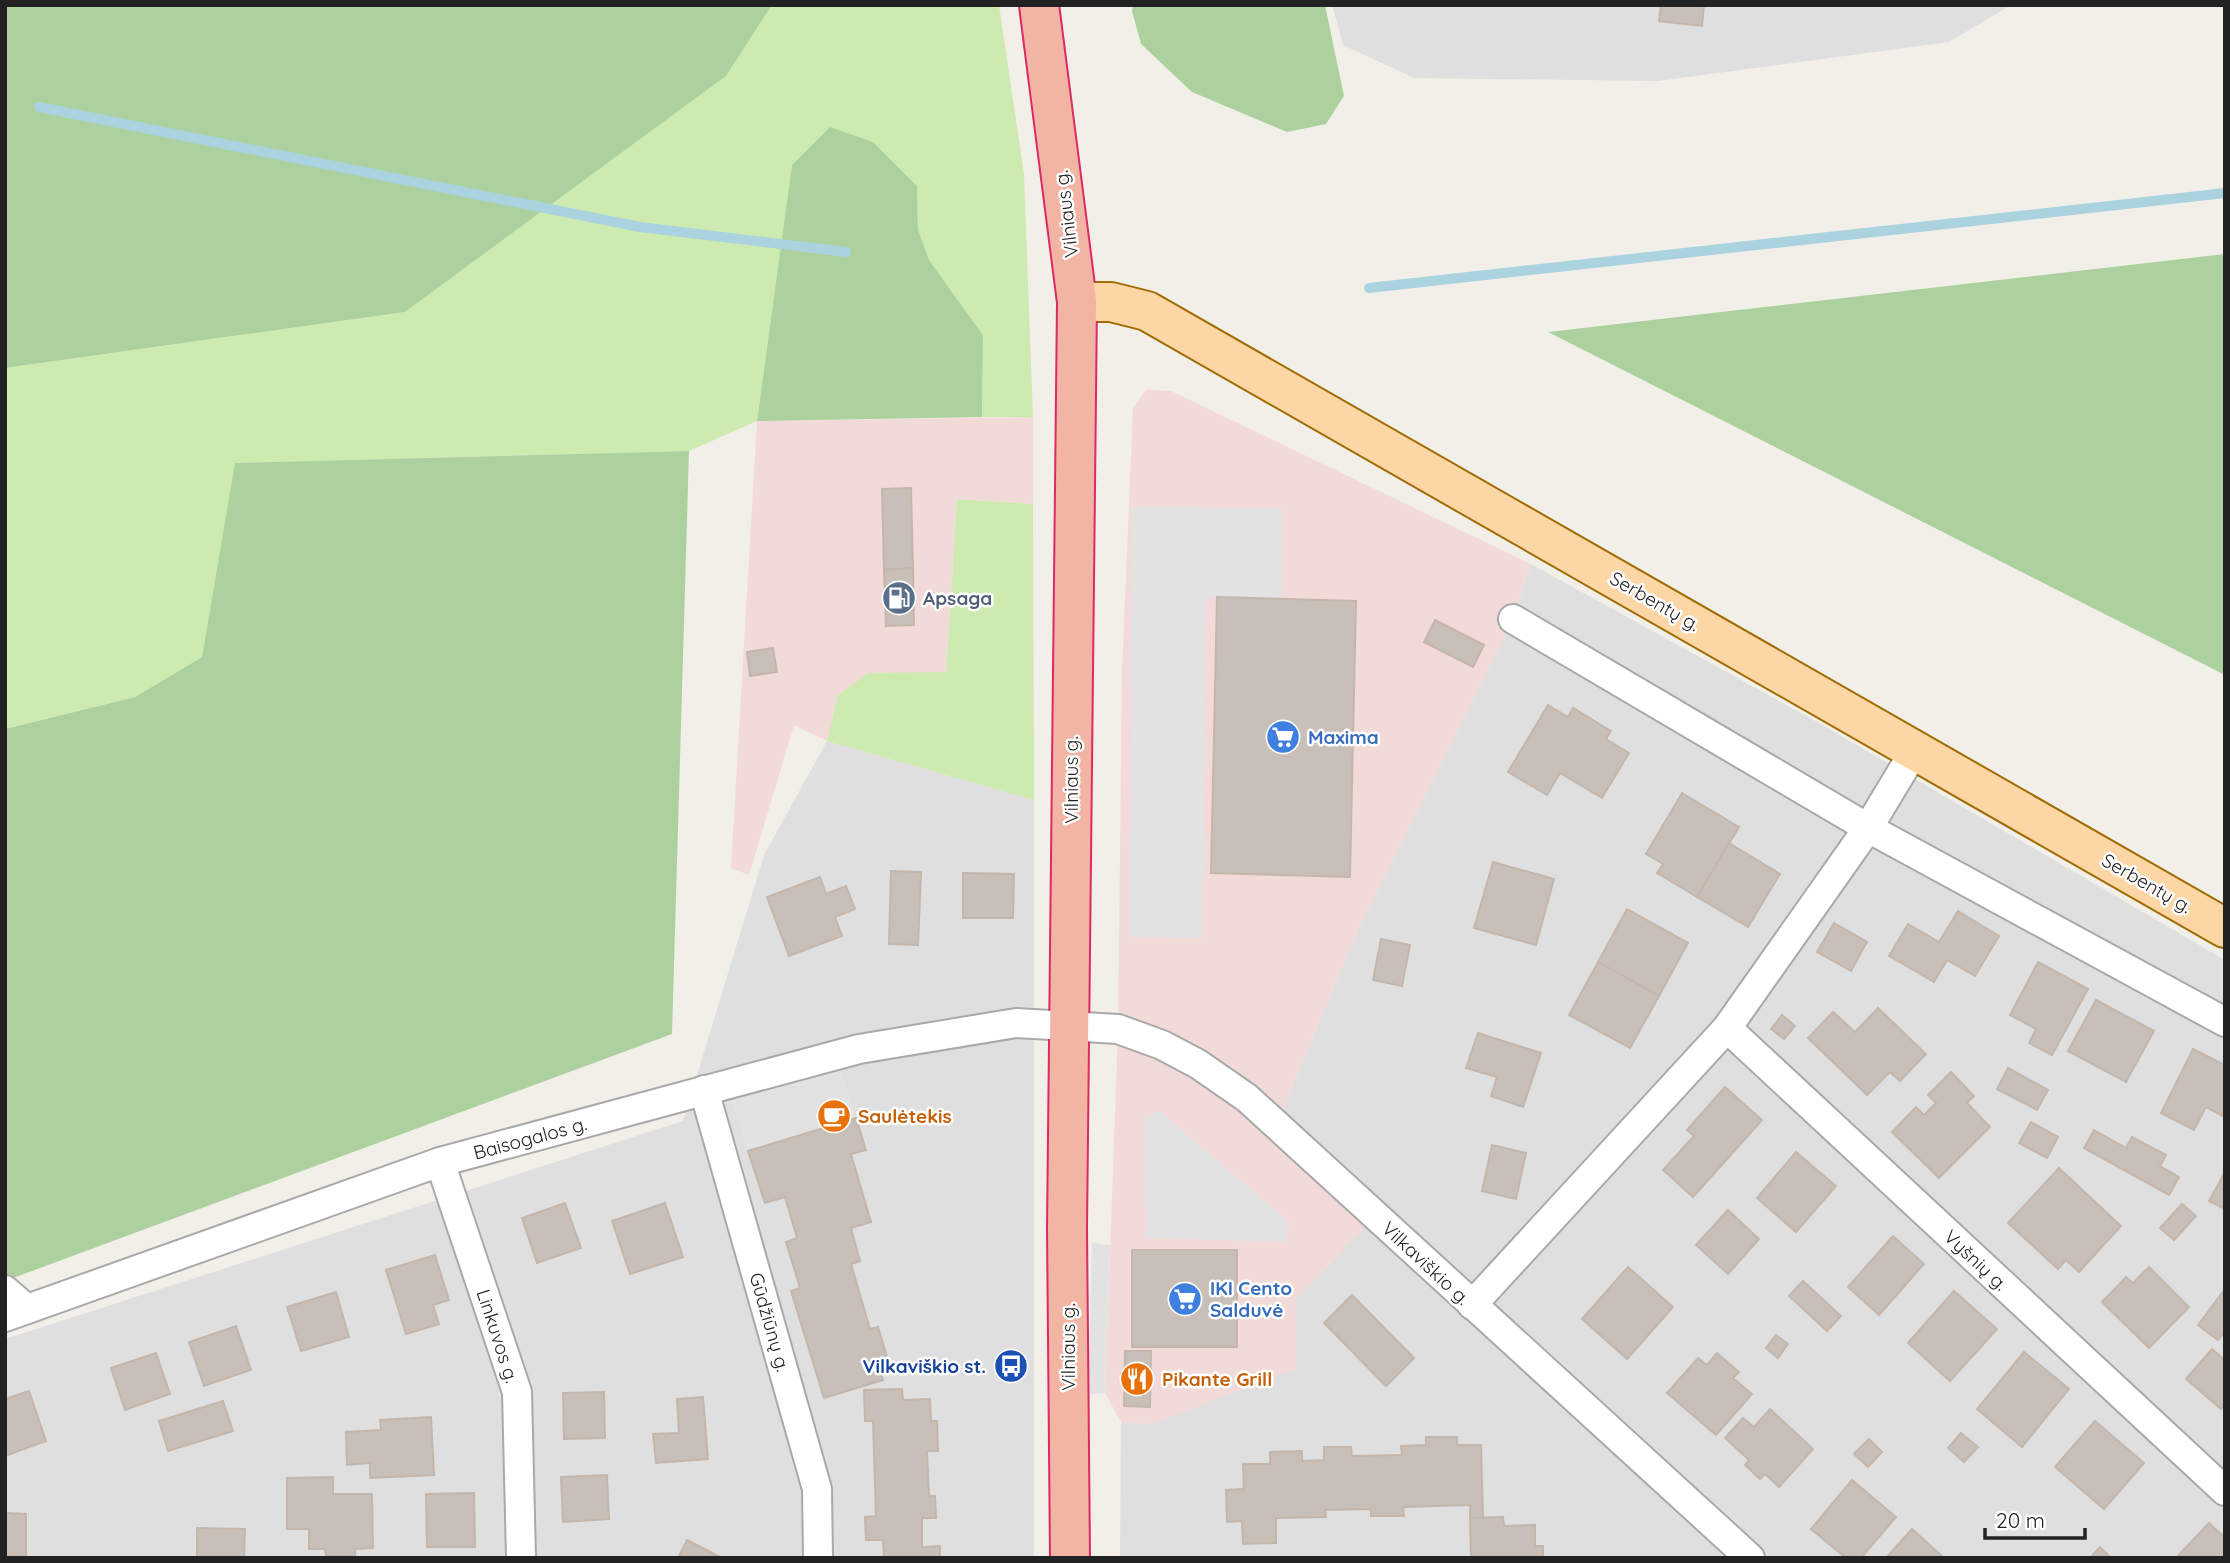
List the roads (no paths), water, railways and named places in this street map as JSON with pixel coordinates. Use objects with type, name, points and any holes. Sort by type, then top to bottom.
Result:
[{"type":"highway","name":"Vilniaus g.","points":[[1039,5],[1077,302],[1067,1229],[1070,1558]]},
{"type":"main road","name":"Serbentų g.","points":[[1077,302],[1111,302],[1147,311],[2225,928]]},
{"type":"street","points":[[1513,619],[1868,828],[2225,1022]]},
{"type":"street","points":[[1472,1305],[1727,1028],[1868,828],[1915,750]]},
{"type":"street","name":"Baisogalos g.","points":[[16,1313],[440,1162],[859,1049],[1016,1023],[1070,1024]]},
{"type":"street","name":"Vilkaviškio g.","points":[[1070,1024],[1118,1029],[1162,1045],[1228,1084],[1751,1558]]},
{"type":"street","name":"Vyšnių g.","points":[[1727,1028],[2225,1491]]},
{"type":"street","name":"Gūdžiūnų g.","points":[[704,1090],[817,1489],[818,1558]]},
{"type":"street","name":"Linkuvos g.","points":[[440,1162],[517,1392],[521,1558]]},
{"type":"street","points":[[5,1290],[16,1313]]},
{"type":"waterway","points":[[39,107],[640,227],[846,252]]},
{"type":"waterway","points":[[1369,288],[2225,193]]},
{"type":"place","name":"Apsaga","points":[[899,598]]},
{"type":"place","name":"Maxima","points":[[1283,737]]},
{"type":"place","name":"Saulėtekis","points":[[834,1116]]},
{"type":"place","name":"IKI Cento Salduvė","points":[[1185,1299]]},
{"type":"place","name":"Vilkaviškio st.","points":[[1011,1366]]},
{"type":"place","name":"Pikante Grill","points":[[1137,1379]]}]
